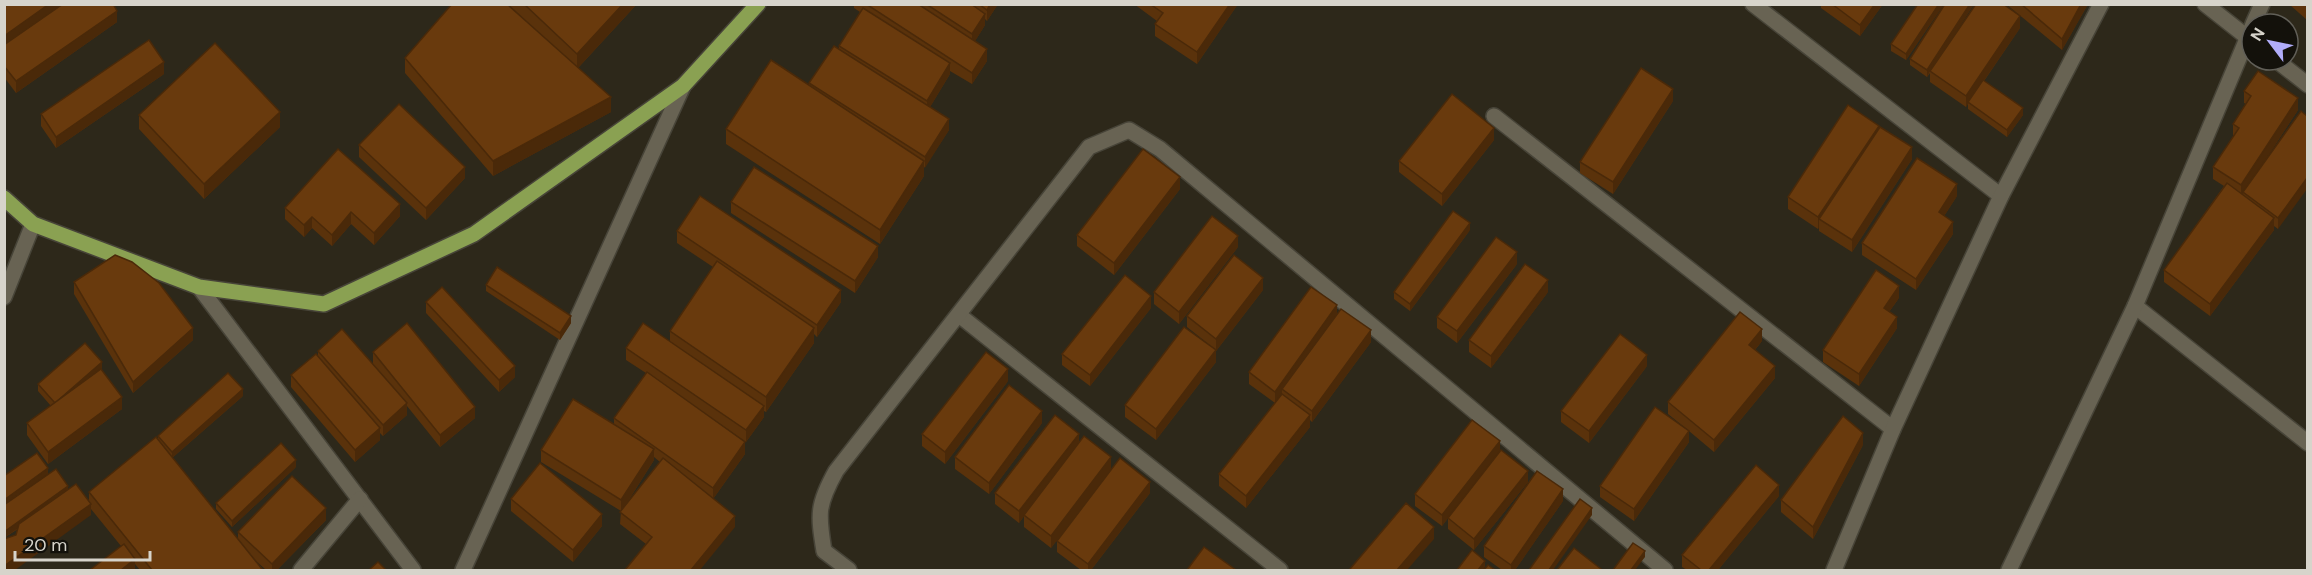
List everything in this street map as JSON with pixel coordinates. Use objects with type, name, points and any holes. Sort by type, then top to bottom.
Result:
[{"type":"main road","points":[[4,198],[33,224],[199,287],[324,304],[474,234],[683,86],[758,4]]},
{"type":"street","points":[[1753,4],[2001,195]]},
{"type":"street","points":[[1834,570],[1893,429],[2001,195],[2101,4]]},
{"type":"street","points":[[2205,4],[2240,25]]},
{"type":"street","points":[[2009,570],[2135,306],[2240,58]]},
{"type":"street","points":[[2291,72],[2307,85]]},
{"type":"street","points":[[464,570],[683,86]]},
{"type":"street","points":[[1494,116],[1893,429]]},
{"type":"street","points":[[849,570],[824,551],[818,516],[823,494],[836,471],[1089,147],[1130,130],[1160,149],[1665,570]]},
{"type":"street","points":[[4,297],[33,224]]},
{"type":"street","points":[[199,287],[413,570]]},
{"type":"street","points":[[2135,306],[2307,443]]},
{"type":"street","points":[[959,315],[1280,570]]},
{"type":"street","points":[[301,570],[360,499]]},
{"type":"building","points":[[4,4],[49,4],[4,36]]},
{"type":"building","points":[[63,4],[113,4],[117,11],[16,81],[4,66],[4,45]]},
{"type":"building","points":[[452,4],[507,4],[611,97],[493,161],[405,58]]},
{"type":"building","points":[[524,4],[623,4],[577,54]]},
{"type":"building","points":[[866,4],[918,4],[987,49],[972,73]]},
{"type":"building","points":[[926,4],[971,4],[985,14],[972,34]]},
{"type":"building","points":[[979,4],[990,4],[987,10]]},
{"type":"building","points":[[1150,4],[1230,4],[1197,52],[1155,24],[1163,13]]},
{"type":"building","points":[[1832,4],[1875,4],[1860,25]]},
{"type":"building","points":[[1918,4],[1939,4],[1906,54],[1891,44]]},
{"type":"building","points":[[1945,4],[1970,4],[1927,70],[1910,59]]},
{"type":"building","points":[[1976,4],[2003,4],[2020,16],[1966,96],[1930,71]]},
{"type":"building","points":[[2021,4],[2081,4],[2062,39]]},
{"type":"building","points":[[863,8],[950,63],[927,101],[839,46]]},
{"type":"building","points":[[149,40],[164,62],[56,137],[41,114]]},
{"type":"building","points":[[215,43],[280,112],[204,184],[139,115]]},
{"type":"building","points":[[834,46],[949,119],[925,157],[809,83]]},
{"type":"building","points":[[771,60],[924,161],[880,230],[726,129]]},
{"type":"building","points":[[1641,68],[1673,89],[1613,182],[1580,162]]},
{"type":"building","points":[[2259,72],[2298,98],[2241,185],[2213,167],[2239,128],[2233,124],[2251,96],[2244,91]]},
{"type":"building","points":[[1983,80],[2023,108],[2007,130],[1968,102]]},
{"type":"building","points":[[1452,94],[1494,128],[1442,194],[1399,161]]},
{"type":"building","points":[[399,104],[465,167],[426,208],[359,145]]},
{"type":"building","points":[[1848,105],[1879,126],[1818,217],[1788,197]]},
{"type":"building","points":[[2301,111],[2307,116],[2307,178],[2278,218],[2243,192]]},
{"type":"building","points":[[1880,127],[1912,147],[1852,240],[1819,219]]},
{"type":"building","points":[[338,149],[400,204],[374,233],[351,212],[332,235],[312,217],[304,225],[285,208]]},
{"type":"building","points":[[1143,149],[1180,177],[1114,263],[1077,235]]},
{"type":"building","points":[[1917,158],[1957,184],[1939,212],[1953,222],[1916,279],[1862,243]]},
{"type":"building","points":[[754,167],[878,246],[855,281],[731,202]]},
{"type":"building","points":[[2227,183],[2274,218],[2210,304],[2164,270]]},
{"type":"building","points":[[700,196],[841,290],[817,325],[677,231]]},
{"type":"building","points":[[1453,211],[1470,223],[1410,304],[1394,292]]},
{"type":"building","points":[[1212,216],[1238,236],[1179,312],[1154,292]]},
{"type":"building","points":[[1496,237],[1517,252],[1457,331],[1437,317]]},
{"type":"building","points":[[115,255],[132,262],[159,283],[193,328],[133,382],[74,282]]},
{"type":"building","points":[[1234,255],[1263,278],[1216,339],[1187,316]]},
{"type":"building","points":[[717,261],[814,328],[766,397],[670,331]]},
{"type":"building","points":[[1525,264],[1548,280],[1491,356],[1469,340]]},
{"type":"building","points":[[497,267],[571,316],[560,333],[486,285]]},
{"type":"building","points":[[1876,270],[1899,286],[1884,308],[1897,317],[1859,374],[1823,350]]},
{"type":"building","points":[[1125,275],[1151,296],[1090,375],[1062,354]]},
{"type":"building","points":[[442,287],[515,366],[499,380],[426,302]]},
{"type":"building","points":[[1311,287],[1337,305],[1275,392],[1249,372]]},
{"type":"building","points":[[1341,309],[1371,330],[1312,411],[1282,389]]},
{"type":"building","points":[[1740,312],[1762,329],[1749,345],[1775,366],[1714,440],[1668,402]]},
{"type":"building","points":[[407,323],[475,407],[440,435],[373,352]]},
{"type":"building","points":[[643,323],[764,406],[746,430],[626,348]]},
{"type":"building","points":[[1184,327],[1216,350],[1156,429],[1125,405]]},
{"type":"building","points":[[342,329],[407,403],[383,425],[318,351]]},
{"type":"building","points":[[1620,334],[1647,355],[1589,431],[1561,411]]},
{"type":"building","points":[[85,343],[102,362],[55,403],[38,384]]},
{"type":"building","points":[[986,352],[1008,369],[945,452],[922,434]]},
{"type":"building","points":[[316,354],[380,428],[355,450],[291,375]]},
{"type":"building","points":[[101,369],[122,397],[48,452],[27,423]]},
{"type":"building","points":[[647,372],[745,442],[713,488],[614,418]]},
{"type":"building","points":[[228,373],[243,389],[172,452],[158,436]]},
{"type":"building","points":[[1009,385],[1042,411],[989,483],[955,457]]},
{"type":"building","points":[[1282,394],[1310,415],[1246,496],[1219,474]]},
{"type":"building","points":[[573,399],[654,449],[621,500],[541,450]]},
{"type":"building","points":[[1655,407],[1689,431],[1634,509],[1600,486]]},
{"type":"building","points":[[1055,415],[1079,434],[1019,511],[995,493]]},
{"type":"building","points":[[1843,416],[1863,433],[1813,527],[1781,500]]},
{"type":"building","points":[[1472,420],[1500,441],[1442,515],[1415,494]]},
{"type":"building","points":[[1084,436],[1111,457],[1051,536],[1024,515]]},
{"type":"building","points":[[156,437],[262,569],[152,570],[89,492]]},
{"type":"building","points":[[281,443],[296,460],[232,521],[216,503]]},
{"type":"building","points":[[1501,450],[1528,471],[1474,539],[1448,518]]},
{"type":"building","points":[[37,453],[48,468],[4,500],[4,476]]},
{"type":"building","points":[[663,458],[735,516],[691,570],[625,570],[652,537],[620,512]]},
{"type":"building","points":[[1120,458],[1150,482],[1088,564],[1057,541]]},
{"type":"building","points":[[540,463],[602,514],[573,550],[511,499]]},
{"type":"building","points":[[1756,465],[1779,485],[1709,570],[1701,570],[1682,555]]},
{"type":"building","points":[[56,469],[68,486],[4,532],[4,505]]},
{"type":"building","points":[[1537,471],[1563,489],[1511,565],[1484,546]]},
{"type":"building","points":[[292,476],[326,508],[272,564],[238,532]]},
{"type":"building","points":[[76,484],[91,504],[4,566],[4,539],[16,535],[19,524]]},
{"type":"building","points":[[1580,499],[1592,508],[1549,570],[1529,570]]},
{"type":"building","points":[[1406,503],[1434,527],[1397,570],[1351,570],[1350,569]]},
{"type":"building","points":[[1633,543],[1645,551],[1631,570],[1613,570]]},
{"type":"building","points":[[124,544],[135,559],[121,570],[90,570]]},
{"type":"building","points":[[1204,547],[1236,570],[1187,570]]},
{"type":"building","points":[[1574,548],[1601,569],[1557,570]]},
{"type":"building","points":[[1472,550],[1485,561],[1478,570],[1457,570]]},
{"type":"building","points":[[378,562],[386,570],[369,570]]},
{"type":"building","points":[[1488,565],[1495,570],[1484,570]]}]
